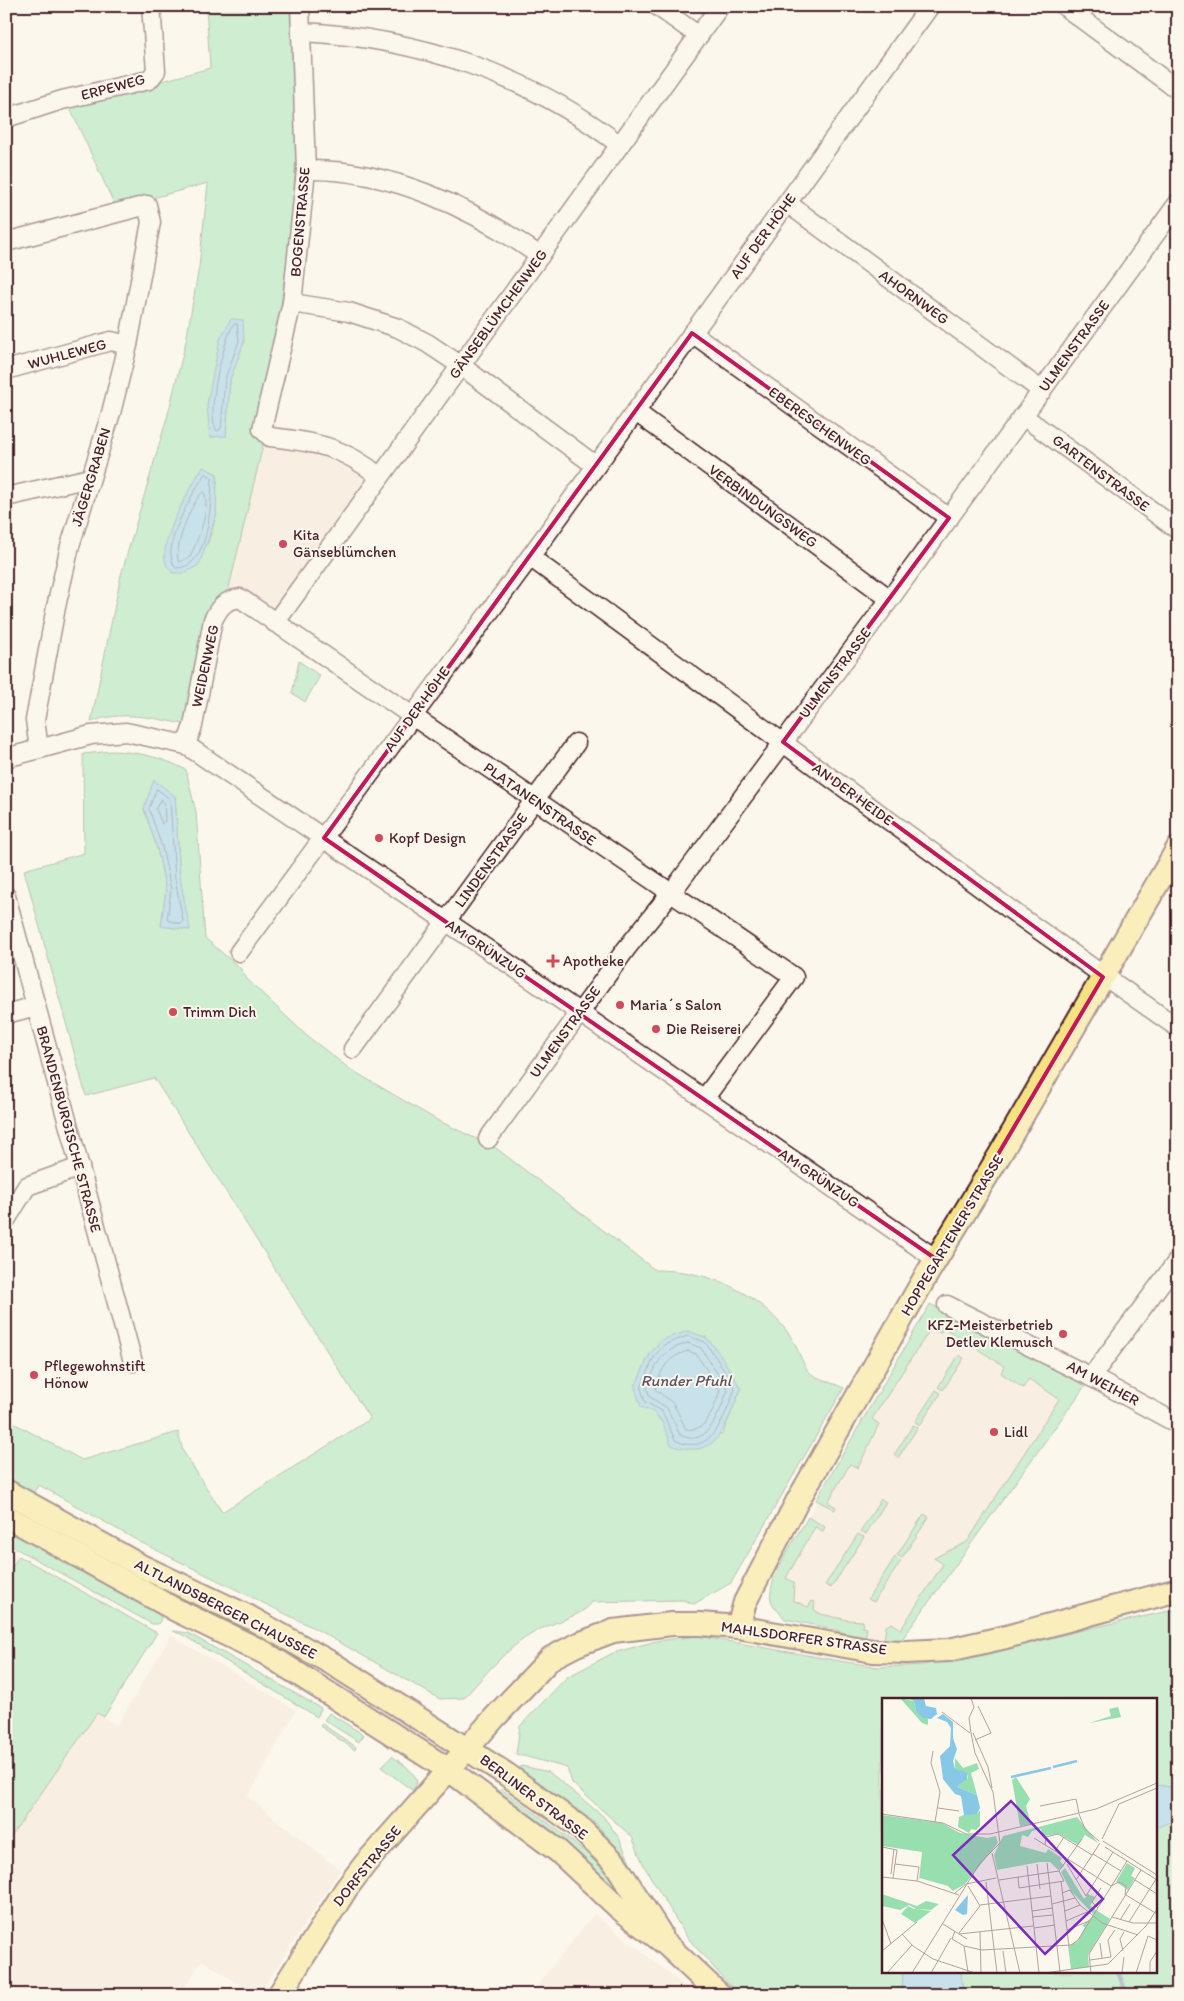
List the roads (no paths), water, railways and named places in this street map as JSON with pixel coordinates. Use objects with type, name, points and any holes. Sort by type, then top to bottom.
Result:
[{"type":"main road","name":"HOPPEGARTENER STRASSE","points":[[738,1628],[745,1602],[797,1502],[936,1259],[999,1156],[1178,848]]},
{"type":"main road","name":"ALTLANDSBERGER CHAUSSEE","points":[[6,1491],[143,1567],[249,1617],[333,1664],[468,1749]]},
{"type":"main road","name":"ALTLANDSBERGER CHAUSSEE","points":[[6,1516],[174,1610],[265,1653],[449,1770]]},
{"type":"main road","name":"MAHLSDORFER STRASSE","points":[[449,1770],[551,1658],[576,1645],[613,1631],[662,1625],[700,1624],[738,1628],[873,1650],[906,1652],[949,1650],[1006,1637],[1178,1590]]},
{"type":"main road","name":"BERLINER STRASSE","points":[[468,1749],[578,1826],[615,1863],[667,1945]]},
{"type":"main road","name":"BERLINER STRASSE","points":[[449,1770],[558,1851],[619,1908],[667,1945],[720,1995]]},
{"type":"main road","name":"DORFSTRASSE","points":[[279,1995],[346,1889],[365,1864],[449,1770]]},
{"type":"street","name":"ERPEWEG","points":[[6,118],[62,100],[148,80],[156,71],[151,6]]},
{"type":"street","name":"BOGENSTRASSE","points":[[300,6],[306,170],[292,303],[262,429],[270,438],[300,441],[344,452],[364,464],[380,477]]},
{"type":"street","name":"GÄNSEBLÜMCHENWEG","points":[[281,627],[380,477],[720,6]]},
{"type":"street","name":"AUF DER HÖHE","points":[[239,952],[530,558],[930,6]]},
{"type":"street","points":[[1064,6],[1178,90]]},
{"type":"street","points":[[660,7],[699,36]]},
{"type":"street","points":[[302,32],[366,37],[462,60],[536,92],[601,130],[620,145]]},
{"type":"street","points":[[306,170],[332,169],[395,184],[454,204],[508,233],[540,256]]},
{"type":"street","name":"AHORNWEG","points":[[787,202],[1042,391]]},
{"type":"street","name":"ULMENSTRASSE","points":[[488,1139],[578,1013],[669,893],[677,886],[890,599],[1178,203]]},
{"type":"street","name":"JÄGERGRABEN","points":[[6,242],[147,206],[151,222],[128,345],[111,414],[70,546],[45,663],[35,720],[39,749]]},
{"type":"street","points":[[292,303],[349,312],[398,328],[427,343],[460,365],[596,466]]},
{"type":"street","name":"EBERESCHENWEG","points":[[692,333],[948,518]]},
{"type":"street","name":"WUHLEWEG","points":[[6,370],[111,342],[128,345]]},
{"type":"street","name":"VERBINDUNGSWEG","points":[[636,412],[890,599]]},
{"type":"street","name":"GARTENSTRASSE","points":[[1024,416],[1178,530]]},
{"type":"street","points":[[6,497],[90,478]]},
{"type":"street","name":"AN DER HEIDE","points":[[530,558],[1103,977],[1178,1028]]},
{"type":"street","name":"WEIDENWEG","points":[[186,745],[192,726],[213,620],[219,608],[226,601],[240,598],[281,627]]},
{"type":"street","name":"PLATANENSTRASSE","points":[[281,627],[794,977],[704,1099]]},
{"type":"street","name":"AM GRÜNZUG","points":[[6,758],[91,735],[126,732],[186,745],[936,1259]]},
{"type":"street","name":"LINDENSTRASSE","points":[[353,1049],[576,743]]},
{"type":"street","name":"BRANDENBURGISCHE STRASSE","points":[[6,896],[133,1362]]},
{"type":"street","points":[[6,1014],[36,1006]]},
{"type":"street","points":[[6,1220],[27,1186],[80,1167]]},
{"type":"street","points":[[1091,1377],[1178,1260]]},
{"type":"street","name":"AM WEIHER","points":[[947,1305],[1091,1377],[1178,1424]]},
{"type":"water","points":[[231,319],[243,320],[244,342],[230,380],[226,436],[210,437],[207,404],[220,339]]},
{"type":"water","points":[[203,467],[217,474],[216,516],[199,565],[184,573],[173,573],[166,564],[166,543],[177,514]]},
{"type":"water","points":[[154,780],[175,796],[180,878],[190,930],[161,926],[166,890],[157,848],[144,808]]},
{"type":"water","name":"Runder Pfuhl","points":[[688,1331],[707,1338],[721,1356],[741,1389],[725,1426],[718,1436],[710,1444],[700,1448],[687,1449],[671,1445],[658,1416],[648,1409],[641,1407],[635,1387],[650,1354],[661,1340]]},
{"type":"water","points":[[1156,1785],[1178,1788],[1178,1819],[1156,1828]]},
{"type":"water","points":[[903,1974],[961,1974],[963,1995],[902,1995]]},
{"type":"waterway","points":[[1119,1974],[1127,1995]]},
{"type":"place","name":"Kita Gänseblümchen","points":[[283,544]]},
{"type":"place","name":"Kopf Design","points":[[379,838]]},
{"type":"place","name":"Apotheke","points":[[553,961]]},
{"type":"place","name":"Maria´s Salon","points":[[620,1005]]},
{"type":"place","name":"Trimm Dich","points":[[173,1012]]},
{"type":"place","name":"Die Reiserei","points":[[656,1029]]},
{"type":"place","name":"KFZ-Meisterbetrieb Detlev Klemusch","points":[[1063,1334]]},
{"type":"place","name":"Pflegewohnstift Hönow","points":[[34,1375]]},
{"type":"place","name":"Lidl","points":[[994,1432]]}]
